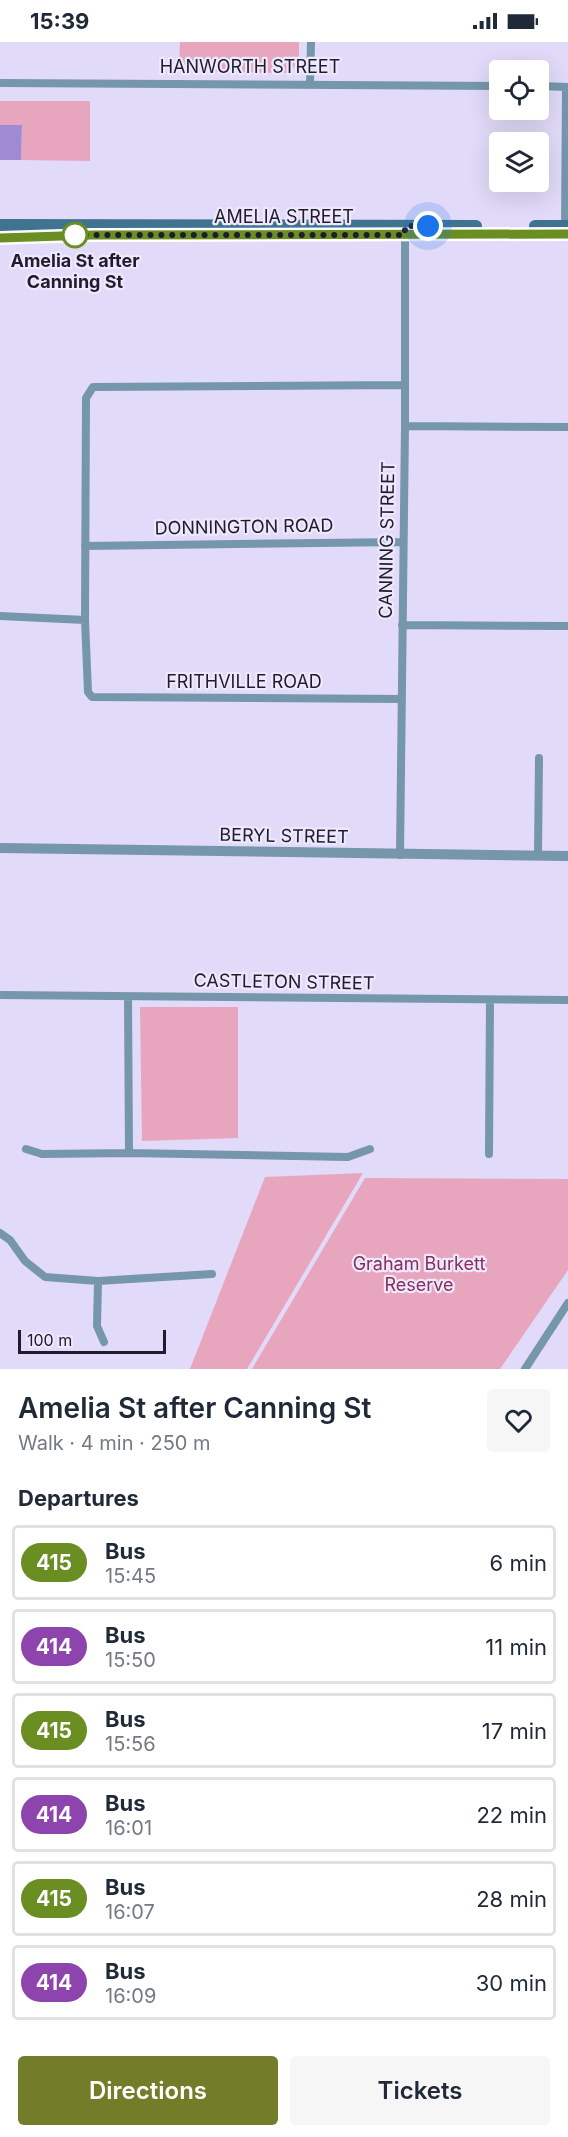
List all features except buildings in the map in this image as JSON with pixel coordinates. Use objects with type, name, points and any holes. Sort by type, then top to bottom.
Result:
[{"type":"main road","name":"AMELIA STREET","points":[[0,225],[567,230]]},
{"type":"main road","name":"AMELIA STREET","points":[[0,238],[405,230]]},
{"type":"street","points":[[310,83],[311,42]]},
{"type":"street","name":"HANWORTH STREET","points":[[0,83],[489,86]]},
{"type":"street","points":[[549,86],[567,87],[567,230]]},
{"type":"street","name":"CANNING STREET","points":[[400,855],[405,230]]},
{"type":"street","points":[[0,616],[85,620],[86,399],[93,387],[405,385]]},
{"type":"street","points":[[405,426],[568,427]]},
{"type":"street","name":"DONNINGTON ROAD","points":[[85,546],[403,542]]},
{"type":"street","name":"FRITHVILLE ROAD","points":[[85,620],[88,692],[92,697],[402,699]]},
{"type":"street","points":[[402,625],[568,626]]},
{"type":"street","points":[[538,855],[539,758]]},
{"type":"street","name":"BERYL STREET","points":[[0,848],[568,856]]},
{"type":"street","name":"CASTLETON STREET","points":[[0,996],[568,1000]]},
{"type":"street","points":[[128,997],[129,1153]]},
{"type":"street","points":[[489,1154],[490,1001]]},
{"type":"street","points":[[26,1149],[42,1154],[129,1153],[348,1157],[370,1149]]},
{"type":"street","points":[[0,1233],[10,1240],[25,1261],[45,1277],[98,1281],[212,1274]]},
{"type":"street","points":[[98,1281],[97,1326],[104,1342]]},
{"type":"street","points":[[525,1369],[568,1303]]},
{"type":"green space","points":[[180,42],[299,42],[299,63],[286,73],[179,71]]},
{"type":"green space","points":[[0,101],[90,101],[90,161],[21,160],[22,125],[0,125]]},
{"type":"green space","points":[[140,1007],[238,1007],[238,1138],[142,1141]]},
{"type":"green space","points":[[363,1173],[247,1369],[190,1369],[265,1177]]},
{"type":"green space","name":"Graham Burkett Reserve","points":[[365,1178],[568,1179],[568,1270],[500,1369],[252,1369]]},
{"type":"shaded area","points":[[0,125],[22,125],[21,160],[0,160]]},
{"type":"bus line","name":"415","points":[[0,238],[92,235],[568,234]]},
{"type":"place","name":"Amelia St after Canning St","points":[[75,235]]},
{"type":"route","points":[[75,235],[405,235],[405,226],[428,226]]}]
